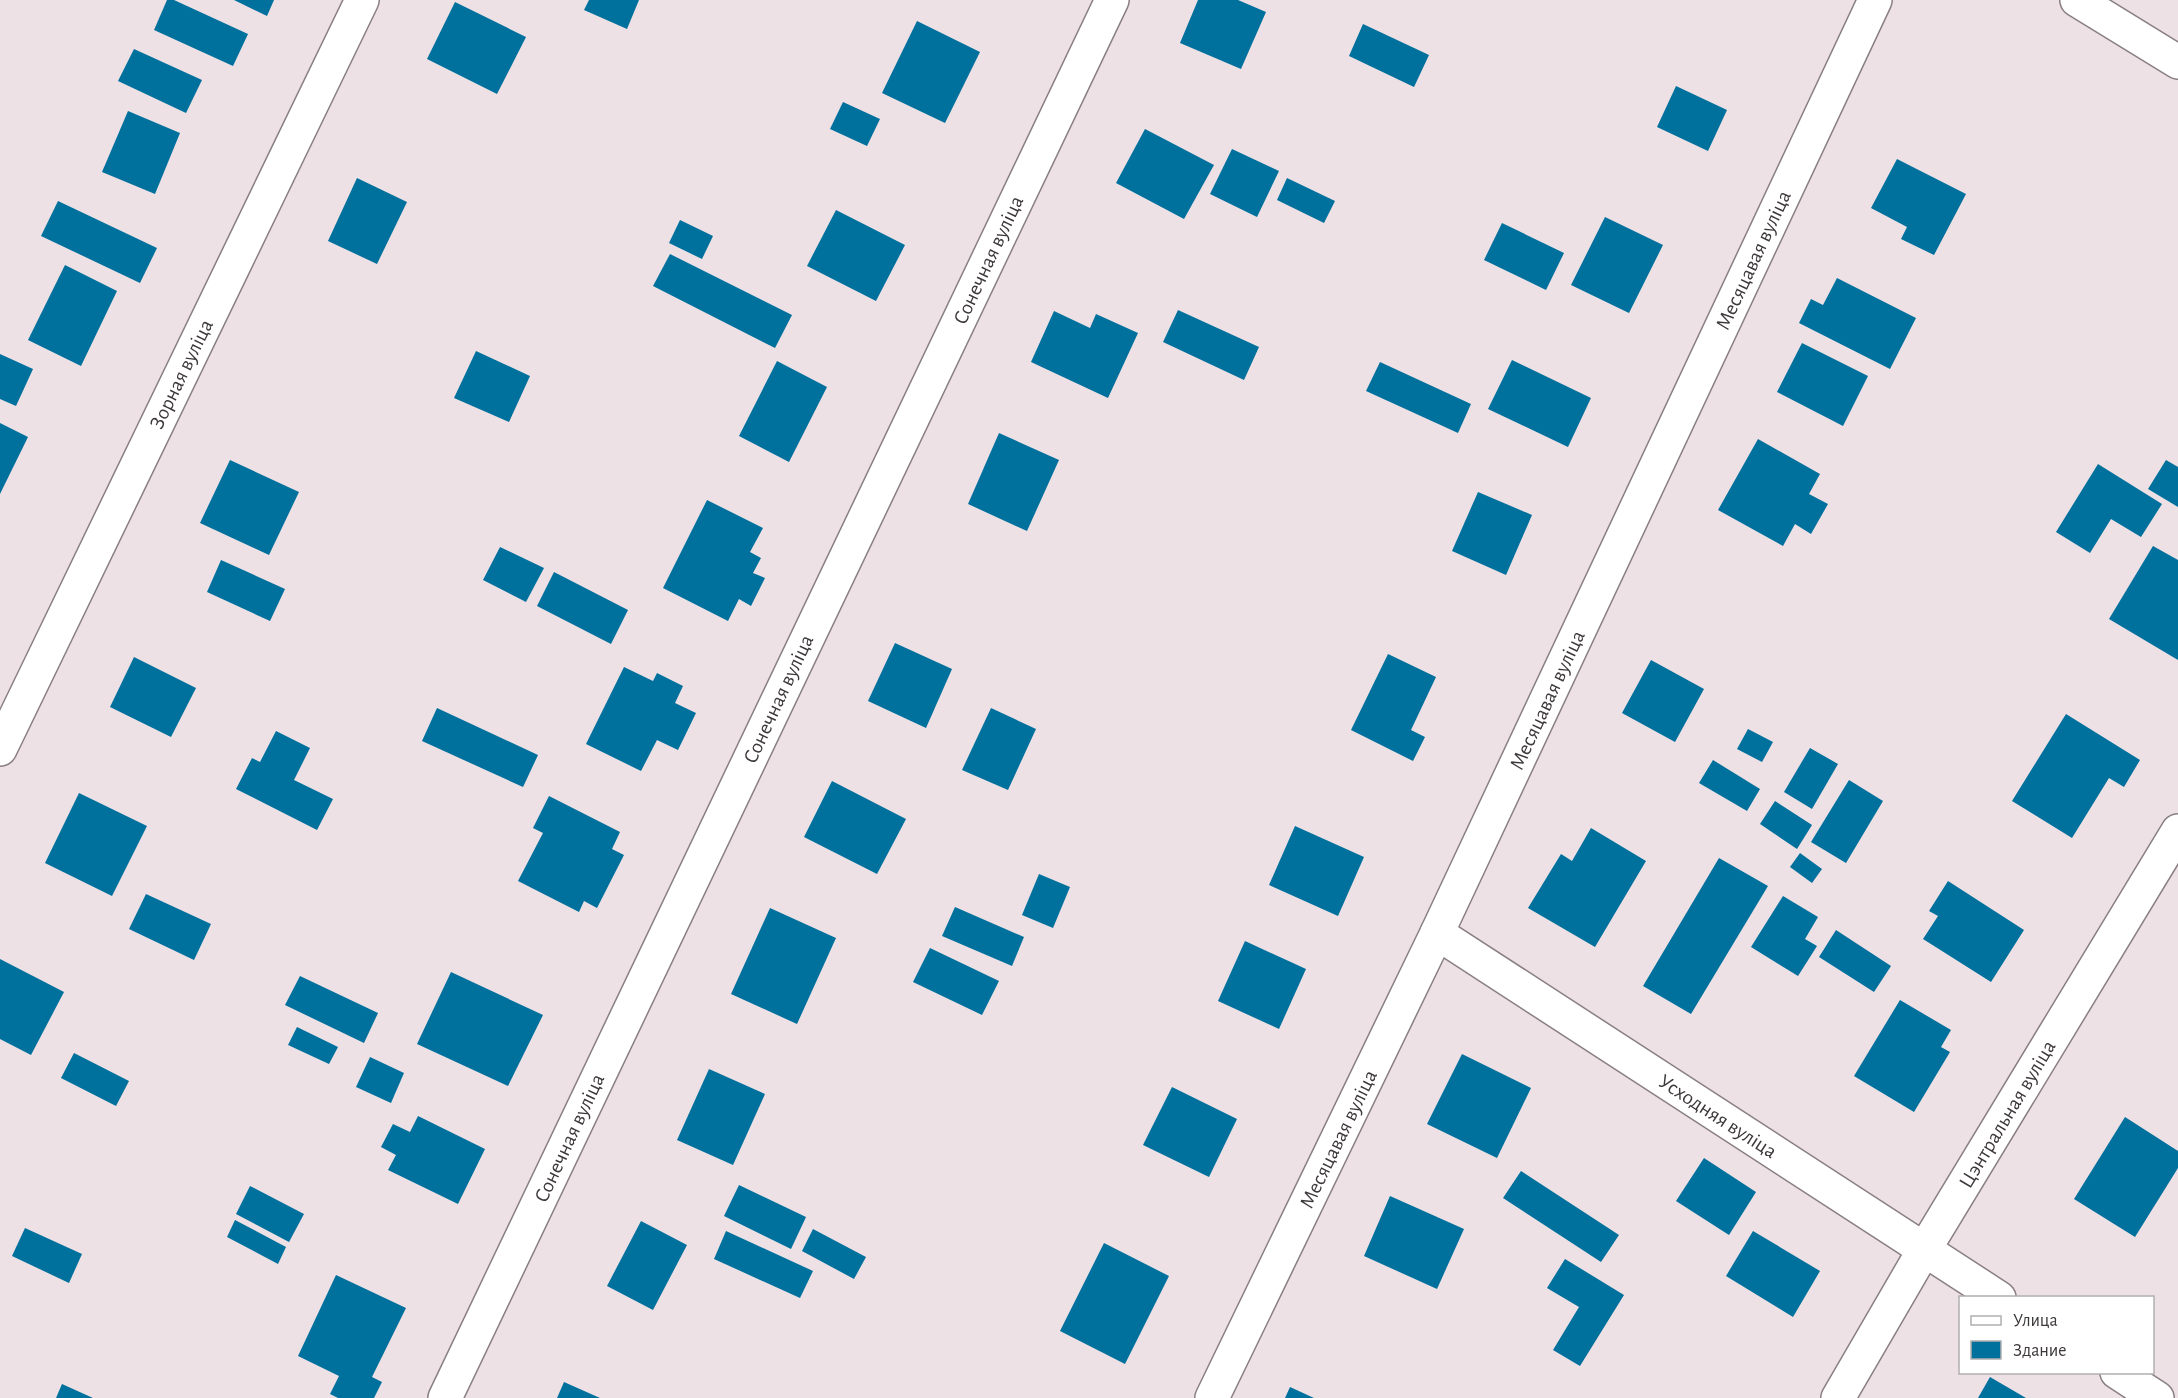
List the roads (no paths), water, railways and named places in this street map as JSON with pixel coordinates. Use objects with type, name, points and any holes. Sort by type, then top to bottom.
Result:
[{"type":"street","name":"Зорная вуліца","points":[[0,748],[362,0]]},
{"type":"street","name":"Сонечная вуліца","points":[[445,1398],[1112,0]]},
{"type":"street","name":"Месяцавая вуліца","points":[[1212,1398],[1437,933],[1875,0]]},
{"type":"street","points":[[2078,0],[2178,62]]},
{"type":"street","name":"Цэнтральная вуліца","points":[[1838,1398],[1924,1250],[2178,831]]},
{"type":"street","name":"Усходняя вуліца","points":[[1437,933],[1996,1296]]},
{"type":"street","points":[[2120,1374],[2157,1398]]}]
